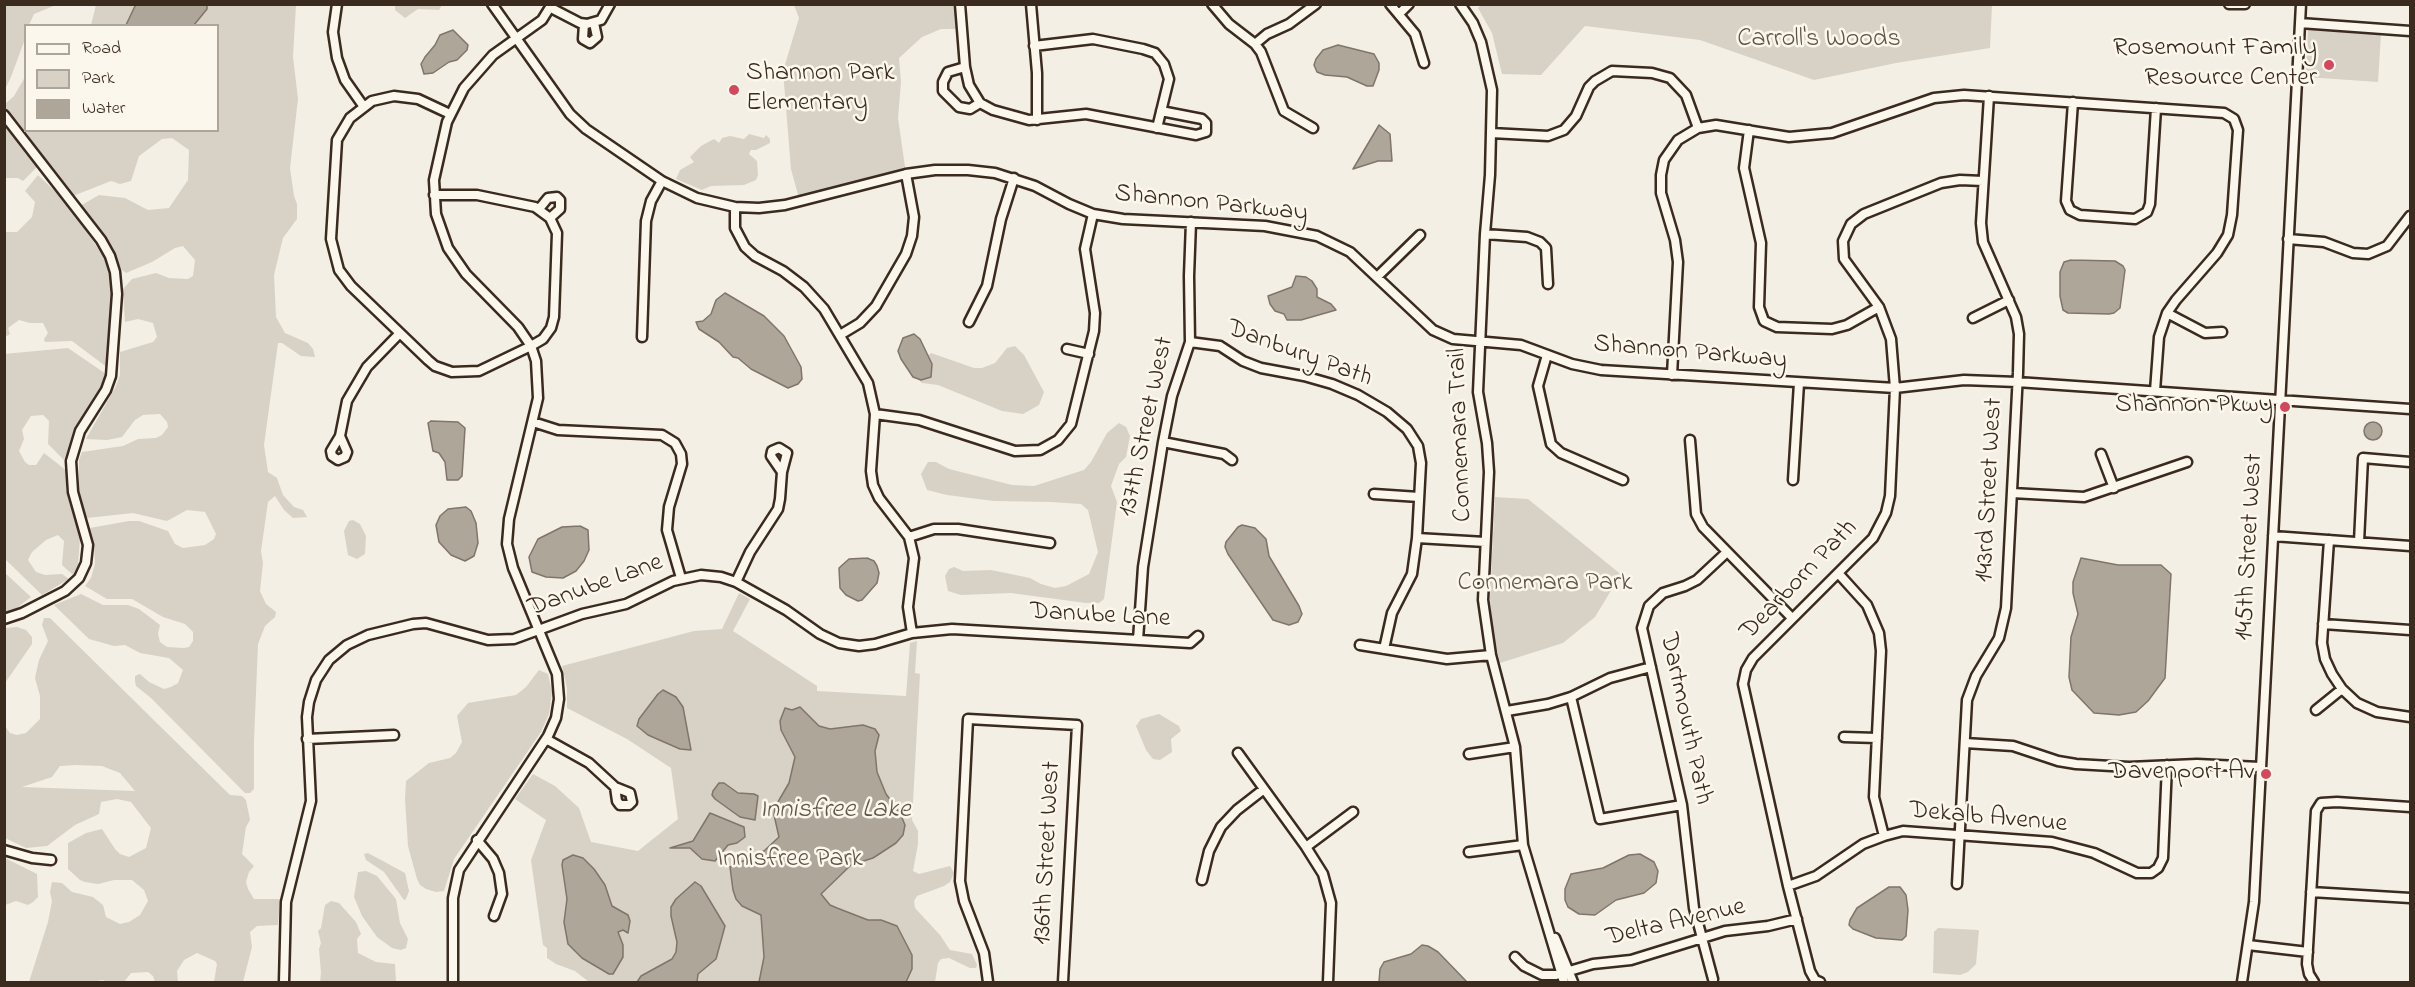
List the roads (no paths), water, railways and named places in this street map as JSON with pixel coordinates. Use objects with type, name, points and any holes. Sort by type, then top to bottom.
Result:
[{"type":"street","points":[[338,4],[333,32],[337,58],[345,80],[364,107]]},
{"type":"street","name":"Shannon Parkway","points":[[492,4],[570,114],[586,129],[662,181],[697,198],[735,207],[785,206],[906,174],[935,170],[968,170],[1014,178],[1094,214],[1123,219],[1265,226],[1317,236],[1350,252],[1433,330],[1453,339],[1521,345],[1572,364],[1601,370],[1895,388],[1964,380],[2017,382],[2410,409]]},
{"type":"street","points":[[453,982],[454,887],[461,865],[546,739],[557,712],[559,689],[557,674],[513,568],[507,544],[509,519],[538,398],[539,383],[536,361],[531,346],[518,327],[466,274],[451,254],[441,231],[434,195],[436,164],[450,114],[477,70],[499,50],[533,28],[551,6],[584,24],[594,23],[605,16],[610,4]]},
{"type":"street","points":[[960,4],[965,67],[969,85],[980,103],[1008,115],[1037,120],[1086,114],[1196,135],[1206,132],[1206,123],[1202,119],[1161,111]]},
{"type":"street","points":[[1031,4],[1037,73],[1037,120]]},
{"type":"street","points":[[1212,4],[1229,24],[1255,44],[1264,58],[1284,111],[1313,128]]},
{"type":"street","points":[[1255,44],[1267,34],[1289,24],[1316,4]]},
{"type":"street","points":[[1390,4],[1415,34],[1424,63]]},
{"type":"street","points":[[1399,14],[1409,4]]},
{"type":"street","name":"Connemara Trail","points":[[1460,4],[1473,23],[1487,62],[1492,90],[1490,175],[1478,392],[1489,472],[1483,600],[1491,655],[1515,747],[1523,845],[1565,975],[1573,982]]},
{"type":"street","points":[[2229,4],[2245,5]]},
{"type":"street","name":"145th Street West","points":[[2242,982],[2254,902],[2301,4]]},
{"type":"street","points":[[584,24],[583,39],[590,43],[597,37],[594,23]]},
{"type":"street","points":[[2300,23],[2410,31]]},
{"type":"street","points":[[1034,46],[1093,39],[1155,53],[1164,64],[1168,74],[1168,84],[1156,128]]},
{"type":"street","points":[[965,67],[948,72],[943,82],[943,91],[959,108],[970,110],[980,103]]},
{"type":"street","points":[[1491,133],[1548,136],[1564,130],[1576,116],[1589,87],[1612,71],[1652,73],[1670,78],[1686,95],[1698,128]]},
{"type":"street","points":[[1672,375],[1678,262],[1675,240],[1661,193],[1661,176],[1664,160],[1684,135],[1698,128],[1716,125],[1789,137],[1832,134],[1905,106],[1934,98],[1964,95],[2224,113],[2234,119],[2238,130],[2232,215],[2228,235],[2217,253],[2167,313],[2159,337],[2155,391]]},
{"type":"street","points":[[434,195],[482,195],[539,209],[550,218],[559,241],[554,321],[543,339],[489,367],[461,373],[435,366],[345,278],[336,259],[331,238],[337,140],[350,118],[378,99],[402,96],[418,99],[450,114]]},
{"type":"street","name":"143rd Street West","points":[[1957,884],[1966,704],[1970,690],[1997,644],[2005,620],[2019,334],[2009,300],[1988,258],[1983,242],[1981,223],[1989,96]]},
{"type":"street","points":[[2073,102],[2066,201],[2070,210],[2080,215],[2135,219],[2147,212],[2150,204],[2156,108]]},
{"type":"street","points":[[4,115],[100,240],[110,256],[115,272],[117,294],[111,376],[106,390],[80,431],[71,461],[73,492],[88,545],[86,562],[79,578],[65,591],[22,613],[4,619]]},
{"type":"street","points":[[1749,130],[1744,168],[1761,243],[1760,307],[1764,321],[1777,327],[1832,329],[1847,325],[1879,307]]},
{"type":"street","points":[[840,335],[860,322],[876,306],[906,254],[912,236],[914,216],[906,174]]},
{"type":"street","points":[[969,322],[987,285],[1001,219],[1014,178]]},
{"type":"street","name":"Dearborn Path","points":[[1820,982],[1815,980],[1810,971],[1788,886],[1743,684],[1746,670],[1753,658],[1873,538],[1886,513],[1890,496],[1895,388],[1891,339],[1879,307],[1844,259],[1843,241],[1851,224],[1864,214],[1941,183],[1960,180],[1983,181]]},
{"type":"street","points":[[642,337],[646,221],[651,201],[662,181]]},
{"type":"street","points":[[539,209],[551,196],[559,199],[560,208],[550,218]]},
{"type":"street","points":[[735,207],[735,228],[745,247],[755,256],[783,271],[804,287],[824,309],[868,383],[875,414],[871,471],[873,485],[879,498],[909,537],[914,558],[908,607],[912,633]]},
{"type":"street","points":[[875,414],[919,420],[1015,451],[1040,450],[1058,441],[1071,424],[1089,354],[1095,313],[1085,249],[1094,214]]},
{"type":"street","points":[[2288,239],[2324,242],[2353,253],[2368,254],[2387,246],[2410,216]]},
{"type":"street","name":"137th Street West","points":[[1138,640],[1143,567],[1163,442],[1172,396],[1190,342],[1191,222]]},
{"type":"street","points":[[1485,234],[1527,237],[1540,242],[1546,248],[1548,284]]},
{"type":"street","points":[[1377,277],[1420,235]]},
{"type":"street","points":[[1973,318],[2009,300]]},
{"type":"street","points":[[2167,313],[2205,333],[2222,332]]},
{"type":"street","points":[[340,436],[344,410],[356,382],[367,367],[400,333]]},
{"type":"street","name":"Danbury Path","points":[[1190,342],[1220,346],[1243,361],[1261,368],[1332,384],[1358,395],[1387,412],[1407,429],[1418,446],[1421,463],[1417,538],[1412,574],[1392,614],[1384,649]]},
{"type":"street","points":[[1067,350],[1089,354]]},
{"type":"street","points":[[1547,355],[1538,386],[1551,444],[1561,453],[1623,480]]},
{"type":"street","points":[[1793,480],[1799,383]]},
{"type":"street","points":[[533,422],[558,430],[662,435],[675,443],[681,454],[682,464],[669,507],[667,530],[681,578]]},
{"type":"street","points":[[1690,441],[1696,514],[1703,528],[1792,618]]},
{"type":"street","points":[[1163,442],[1224,454],[1232,460]]},
{"type":"street","points":[[2101,454],[2114,488]]},
{"type":"street","points":[[2359,542],[2363,458],[2410,462]]},
{"type":"street","points":[[2012,493],[2078,497],[2114,488],[2187,462]]},
{"type":"street","points":[[736,582],[750,552],[774,518],[780,499],[782,472]]},
{"type":"street","points":[[1374,494],[1419,497]]},
{"type":"street","points":[[909,537],[934,529],[958,530],[1050,543]]},
{"type":"street","points":[[2273,536],[2410,546]]},
{"type":"street","points":[[1417,538],[1485,542]]},
{"type":"street","points":[[2329,540],[2322,643],[2325,659],[2342,689],[2357,703],[2377,712],[2410,717]]},
{"type":"street","name":"Dartmouth Path","points":[[1713,979],[1694,908],[1682,805],[1642,628],[1649,606],[1663,593],[1685,586],[1697,579],[1727,552]]},
{"type":"street","points":[[1838,573],[1867,605],[1879,633],[1881,651],[1874,797],[1884,836]]},
{"type":"street","name":"Danube Lane","points":[[284,982],[286,903],[311,801],[307,709],[316,680],[335,655],[360,638],[422,623],[439,625],[494,640],[514,639],[582,614],[626,604],[681,578],[707,575],[736,582],[769,600],[820,634],[839,643],[859,646],[875,644],[912,633],[952,629],[1190,643],[1198,636]]},
{"type":"street","points":[[2323,624],[2410,630]]},
{"type":"street","points":[[1360,645],[1447,659],[1491,655]]},
{"type":"street","points":[[1507,711],[1548,704],[1571,697],[1610,678],[1651,667]]},
{"type":"street","points":[[2316,710],[2342,689]]},
{"type":"street","points":[[1571,697],[1600,819],[1682,805]]},
{"type":"street","name":"136th Street West","points":[[988,982],[984,953],[964,901],[960,881],[968,719],[1077,725],[1063,982]]},
{"type":"street","points":[[308,739],[394,735]]},
{"type":"street","points":[[1844,736],[1876,738]]},
{"type":"street","points":[[546,739],[589,763],[615,787]]},
{"type":"street","points":[[1965,743],[2013,746],[2058,761],[2076,764],[2129,767],[2197,764],[2260,767]]},
{"type":"street","points":[[1469,754],[1515,747]]},
{"type":"street","points":[[1238,753],[1323,874],[1330,903],[1328,982]]},
{"type":"street","name":"Dekalb Avenue","points":[[1788,886],[1816,876],[1863,844],[1903,831],[2052,842],[2094,853],[2137,873],[2148,874],[2156,870],[2163,858],[2167,765]]},
{"type":"street","points":[[1203,880],[1209,851],[1221,827],[1237,810],[1264,789]]},
{"type":"street","points":[[2314,982],[2308,969],[2308,952],[2316,811],[2320,803],[2410,807]]},
{"type":"street","points":[[1306,847],[1353,813]]},
{"type":"street","points":[[477,840],[493,859],[499,873],[502,894],[494,916]]},
{"type":"street","points":[[1469,852],[1523,845]]},
{"type":"street","points":[[4,850],[32,858],[51,860]]},
{"type":"street","points":[[2312,892],[2410,898]]},
{"type":"street","name":"Delta Avenue","points":[[1565,975],[1593,964],[1632,960],[1725,931],[1768,926],[1797,919]]},
{"type":"street","points":[[2247,945],[2308,952]]},
{"type":"street","points":[[1515,957],[1524,966],[1542,975],[1565,975]]},
{"type":"water","points":[[136,4],[207,4],[207,9],[195,24],[126,24]]},
{"type":"water","points":[[453,30],[468,45],[467,50],[457,60],[449,62],[433,73],[424,74],[421,64],[425,57],[440,35]]},
{"type":"water","points":[[1338,45],[1374,54],[1379,63],[1379,70],[1373,86],[1367,86],[1347,77],[1317,72],[1314,65],[1323,50]]},
{"type":"water","points":[[1379,125],[1390,134],[1392,161],[1378,161],[1353,169]]},
{"type":"water","points":[[2071,260],[2115,261],[2123,266],[2125,270],[2120,308],[2109,314],[2068,313],[2063,310],[2060,296],[2060,272],[2064,262]]},
{"type":"water","points":[[1296,276],[1306,277],[1312,281],[1317,289],[1317,297],[1331,304],[1336,310],[1301,320],[1287,320],[1284,314],[1275,311],[1268,296],[1292,287]]},
{"type":"water","points":[[725,293],[764,316],[784,336],[801,367],[802,379],[798,384],[788,388],[751,369],[738,358],[733,357],[719,342],[699,329],[696,322],[703,321],[711,314],[716,300]]},
{"type":"water","points":[[914,334],[920,339],[932,364],[931,377],[921,380],[913,377],[898,351],[903,338]]},
{"type":"water","points":[[431,421],[458,422],[465,428],[462,476],[458,480],[447,480],[445,462],[439,453],[433,451],[428,423]]},
{"type":"water","points":[[2369,422],[2377,422],[2382,427],[2380,438],[2369,440],[2364,435],[2364,427]]},
{"type":"water","points":[[466,507],[471,511],[476,523],[478,543],[474,556],[465,561],[451,555],[439,542],[436,525],[440,516],[448,509]]},
{"type":"water","points":[[1242,525],[1255,528],[1266,539],[1269,556],[1299,606],[1302,614],[1298,622],[1289,625],[1273,620],[1228,554],[1225,547],[1226,542]]},
{"type":"water","points":[[580,526],[588,530],[589,550],[576,571],[563,578],[546,577],[532,572],[529,557],[538,539],[562,527]]},
{"type":"water","points":[[867,558],[874,561],[877,566],[879,573],[877,583],[862,600],[858,601],[846,595],[840,588],[839,568],[849,559]]},
{"type":"water","points":[[2081,558],[2118,565],[2161,565],[2171,574],[2165,678],[2148,701],[2136,712],[2119,715],[2094,713],[2072,690],[2069,677],[2071,637],[2078,614],[2073,582]]},
{"type":"water","points":[[663,690],[676,697],[683,707],[691,750],[680,749],[648,735],[637,726],[639,719]]},
{"type":"water","name":"Innisfree Lake","points":[[800,707],[819,726],[830,729],[863,725],[875,729],[879,735],[875,751],[877,772],[886,794],[900,813],[905,825],[903,835],[896,843],[873,858],[851,865],[821,894],[830,905],[837,908],[868,920],[881,920],[897,926],[912,955],[912,969],[906,982],[759,982],[764,957],[761,915],[742,906],[736,899],[730,867],[764,851],[779,837],[774,815],[775,807],[789,783],[795,757],[781,730],[780,721],[785,708],[792,710]]},
{"type":"water","points":[[719,783],[724,783],[738,793],[758,796],[755,820],[740,817],[715,799],[712,795],[713,791]]},
{"type":"water","points":[[710,813],[744,827],[745,837],[737,843],[728,845],[715,861],[702,859],[690,848],[670,848],[693,841]]},
{"type":"water","points":[[1640,854],[1654,862],[1658,871],[1656,883],[1644,893],[1616,900],[1595,915],[1579,914],[1568,907],[1565,900],[1565,889],[1571,874],[1603,868],[1629,855]]},
{"type":"water","points":[[573,855],[583,858],[594,869],[605,885],[612,906],[628,915],[630,921],[628,933],[623,930],[618,932],[623,945],[623,957],[613,974],[609,974],[582,958],[568,944],[564,922],[567,899],[562,865],[563,860]]},
{"type":"water","points":[[695,882],[701,886],[725,926],[716,959],[698,974],[697,982],[637,982],[641,976],[672,959],[676,952],[677,942],[671,907],[676,899]]},
{"type":"water","points":[[1889,887],[1900,887],[1906,895],[1908,910],[1906,936],[1902,940],[1876,938],[1853,929],[1849,925],[1857,908]]},
{"type":"water","points":[[1422,945],[1438,952],[1467,982],[1379,982],[1380,969],[1384,962],[1411,954]]},
{"type":"place","name":"Rosemount Family Resource Center","points":[[2329,65]]},
{"type":"place","name":"Shannon Park Elementary","points":[[734,90]]},
{"type":"place","name":"Shannon Pkwy","points":[[2285,407]]},
{"type":"place","name":"Davenport Av","points":[[2266,774]]},
{"type":"park label","name":"Carroll's Woods","points":[[1819,41]]},
{"type":"park label","name":"Connemara Park","points":[[1545,585]]},
{"type":"park label","name":"Innisfree Park","points":[[790,861]]}]
